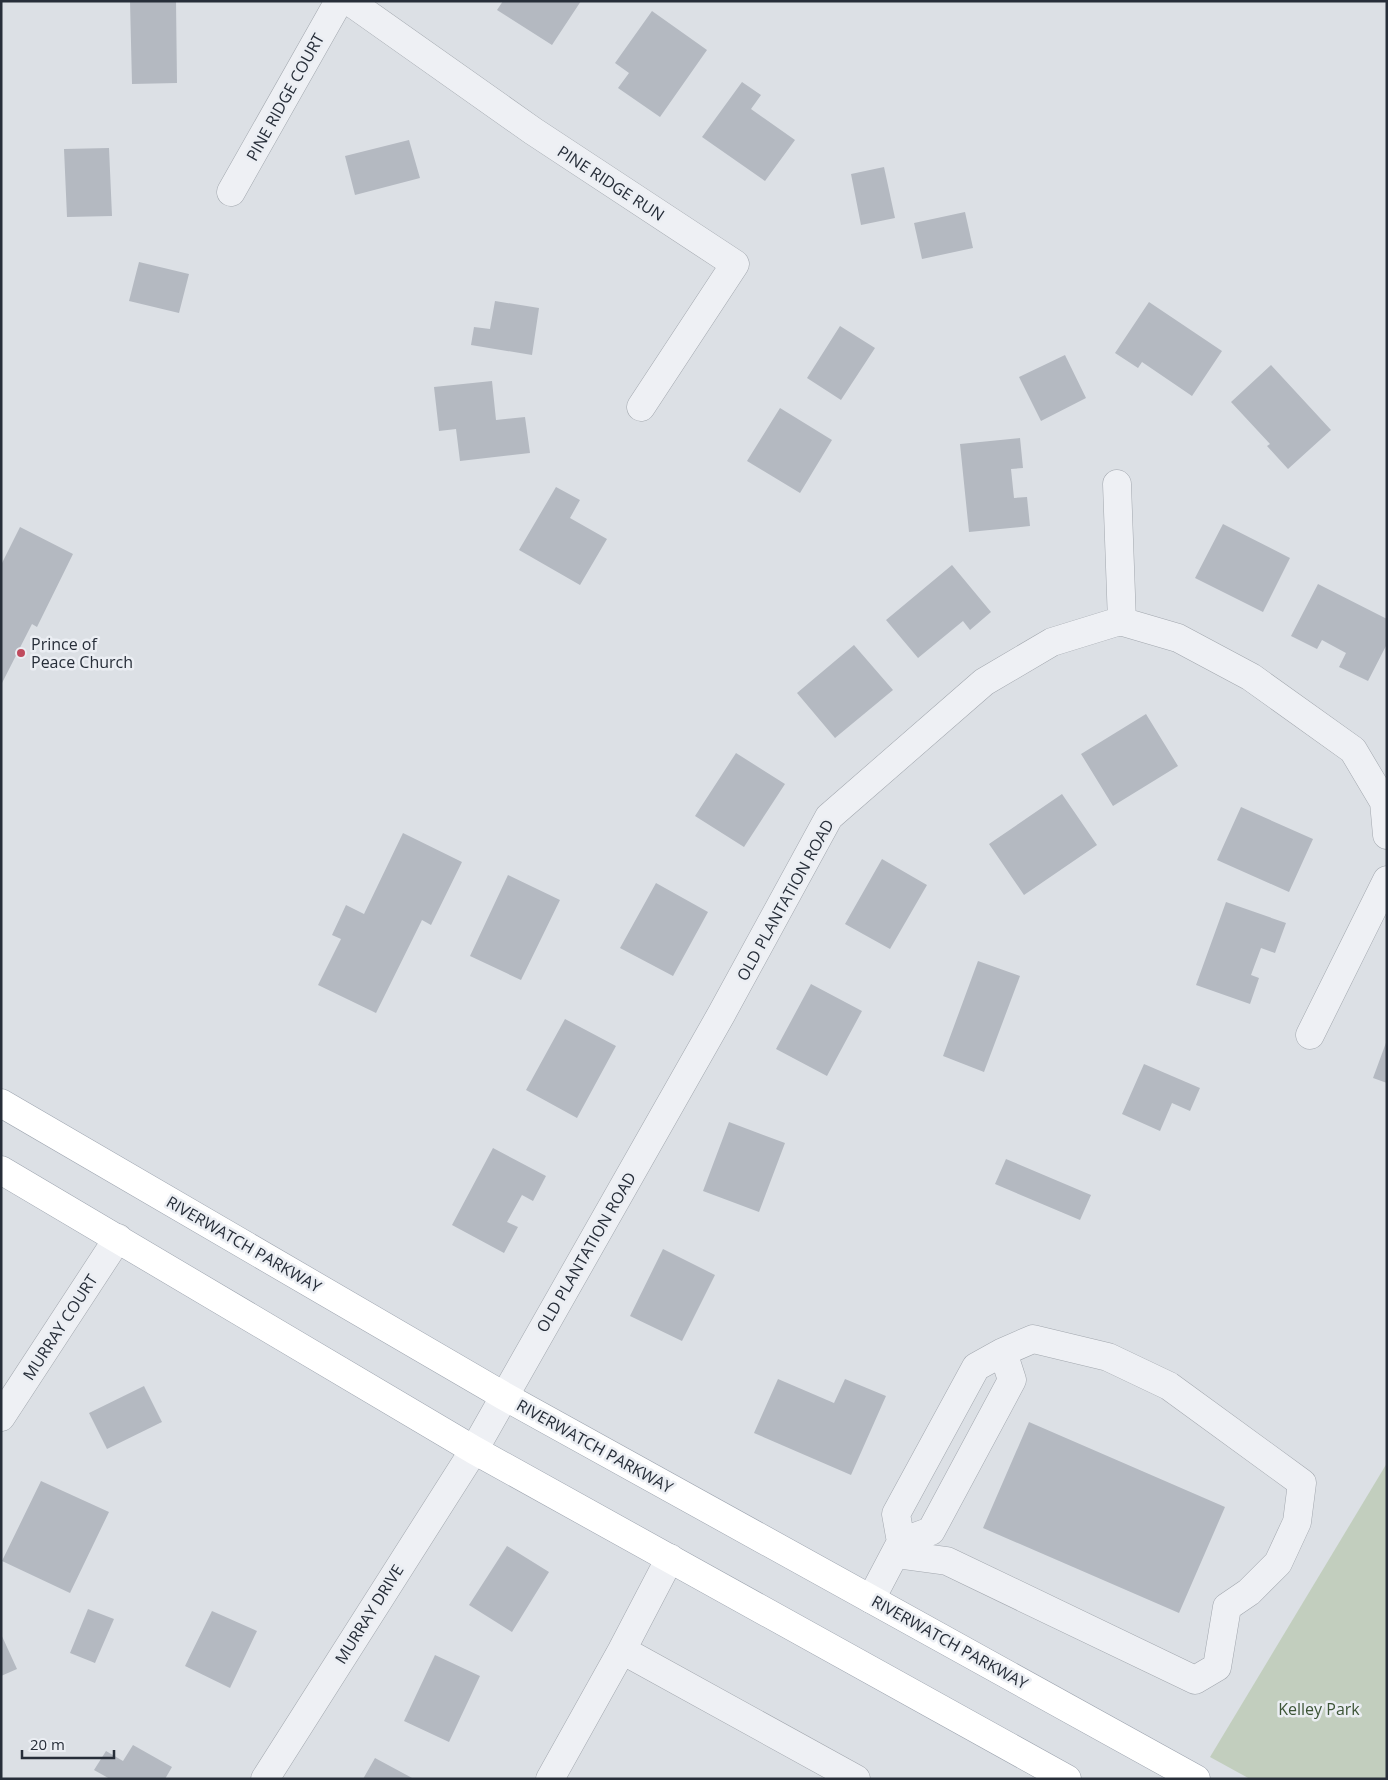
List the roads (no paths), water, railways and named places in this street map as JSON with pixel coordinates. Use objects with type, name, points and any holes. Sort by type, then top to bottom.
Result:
[{"type":"main road","name":"RIVERWATCH PARKWAY","points":[[1,1102],[504,1396],[1196,1779]]},
{"type":"main road","points":[[1,1170],[474,1450],[1067,1779]]},
{"type":"street","name":"PINE RIDGE COURT","points":[[231,192],[339,1]]},
{"type":"street","name":"PINE RIDGE RUN","points":[[349,1],[533,131],[736,264],[641,407]]},
{"type":"street","points":[[1117,484],[1122,622],[1178,638],[1251,677],[1352,750],[1384,802],[1387,835]]},
{"type":"street","name":"OLD PLANTATION ROAD","points":[[474,1450],[717,1022],[829,817],[984,682],[1052,642],[1122,622]]},
{"type":"street","points":[[1310,1035],[1387,880]]},
{"type":"street","name":"MURRAY COURT","points":[[1,1417],[118,1238]]},
{"type":"street","points":[[871,1599],[898,1548],[896,1514],[976,1367],[1003,1352],[1033,1339],[1108,1357],[1169,1386],[1302,1483],[1297,1522],[1278,1563],[1249,1592],[1227,1607],[1217,1667],[1195,1680],[947,1561],[898,1548]]},
{"type":"street","points":[[898,1548],[931,1531],[1012,1380],[1003,1352]]},
{"type":"street","name":"MURRAY DRIVE","points":[[265,1779],[474,1450]]},
{"type":"street","points":[[550,1779],[622,1650],[670,1558]]},
{"type":"street","points":[[622,1650],[856,1779]]},
{"type":"place","name":"Prince of Peace Church","points":[[21,653]]},
{"type":"park label","name":"Kelley Park","points":[[1319,1709]]}]
